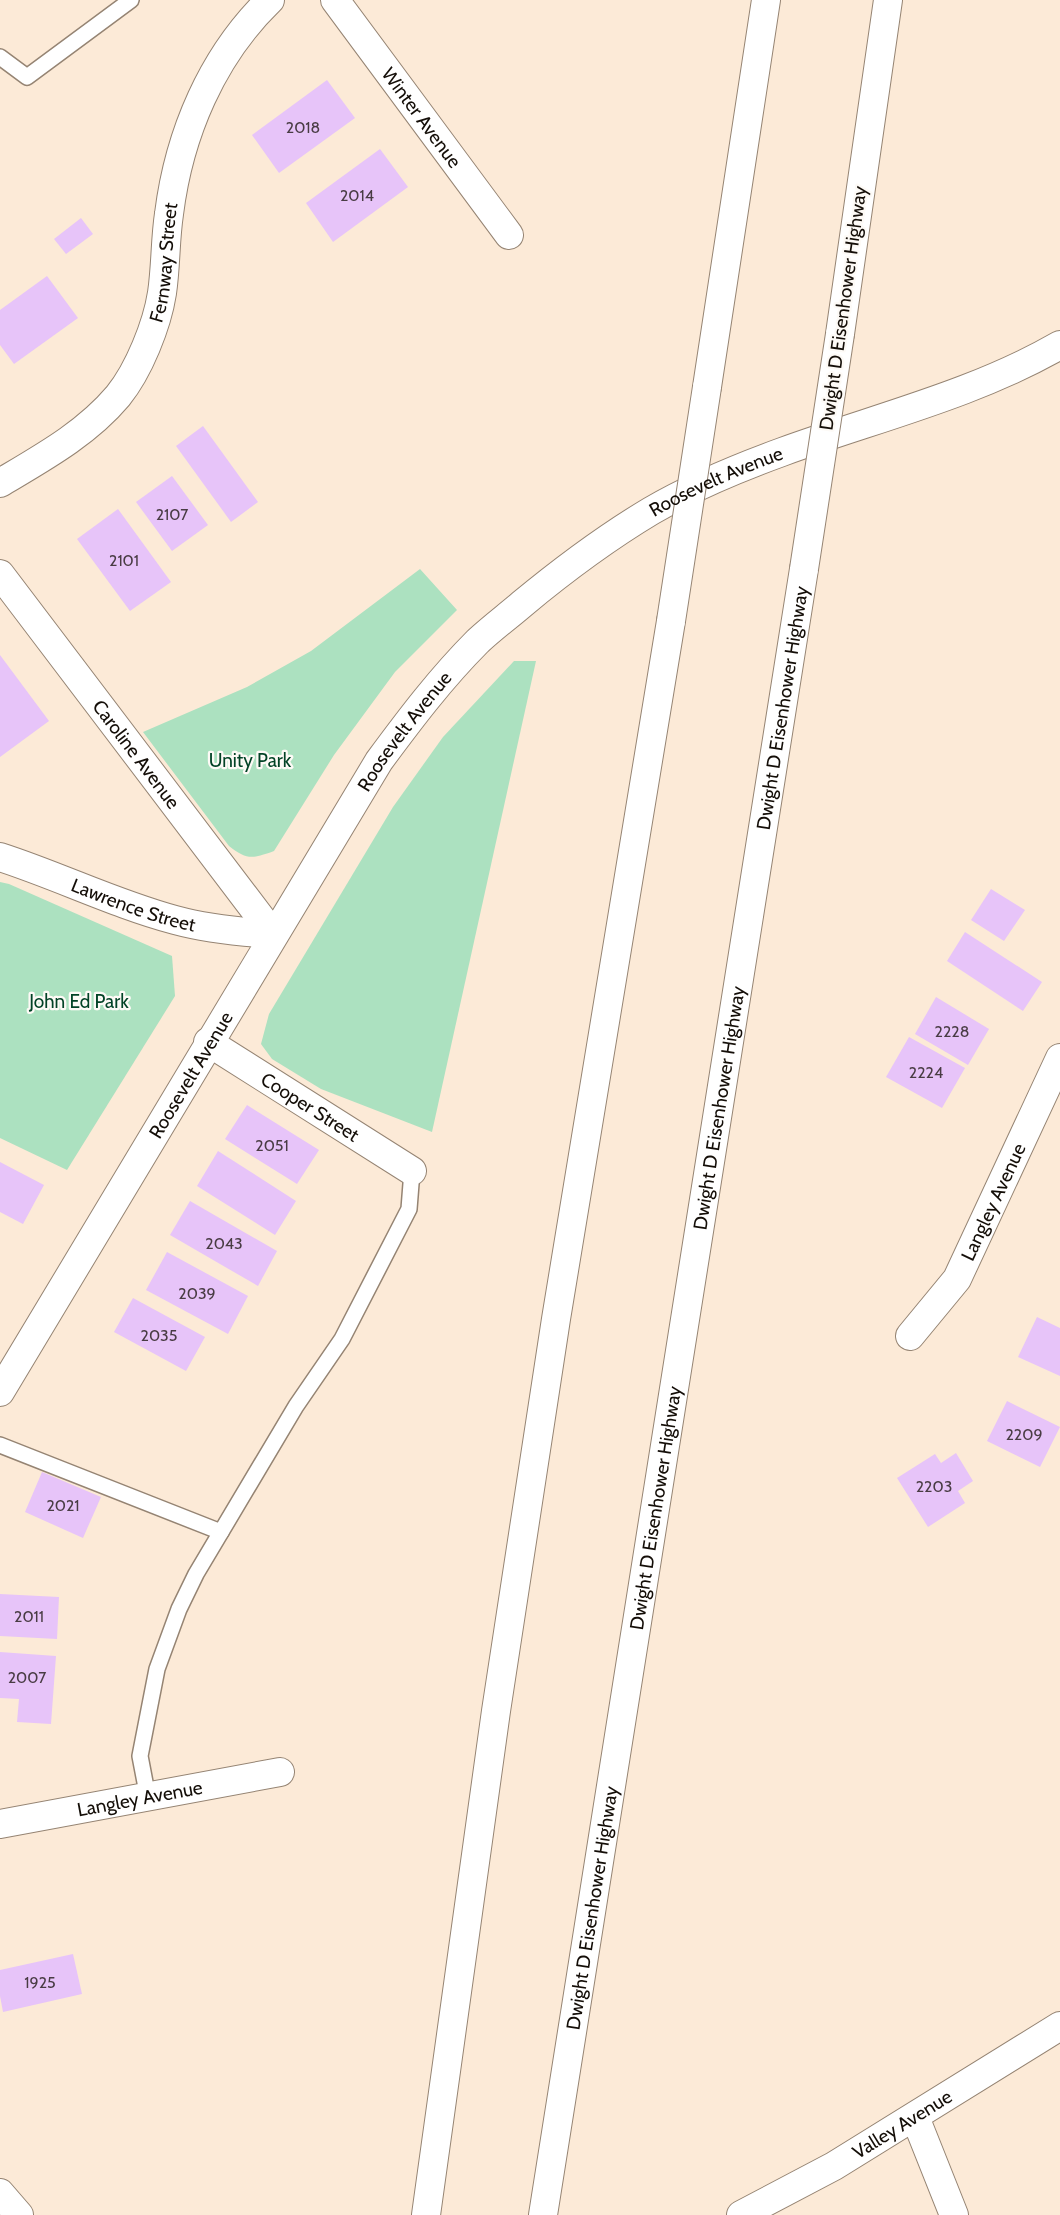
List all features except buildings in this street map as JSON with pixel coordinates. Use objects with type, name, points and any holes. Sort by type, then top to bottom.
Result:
[{"type":"main road","name":"Fernway Street","points":[[0,483],[57,449],[83,430],[118,396],[127,383],[149,340],[162,294],[168,215],[173,184],[184,140],[209,81],[253,16],[270,0]]},
{"type":"main road","name":"Winter Avenue","points":[[335,0],[509,234]]},
{"type":"main road","points":[[426,2215],[496,1711],[604,1022],[671,621],[766,0]]},
{"type":"main road","name":"Dwight D Eisenhower Highway","points":[[544,2207],[804,569],[888,0]]},
{"type":"main road","name":"Roosevelt Avenue","points":[[0,1392],[208,1042],[379,761],[416,710],[479,640],[551,580],[634,522],[724,475],[782,452],[981,385],[1026,365],[1060,345]]},
{"type":"main road","name":"Caroline Avenue","points":[[0,574],[274,934]]},
{"type":"main road","name":"Lawrence Street","points":[[0,857],[125,905],[177,921],[226,931],[274,934]]},
{"type":"main road","name":"Cooper Street","points":[[208,1042],[412,1171]]},
{"type":"main road","name":"Langley Avenue","points":[[910,1336],[957,1280],[1060,1058]]},
{"type":"main road","name":"Langley Avenue","points":[[0,1824],[280,1772]]},
{"type":"main road","name":"Valley Avenue","points":[[741,2215],[834,2166],[1060,2026]]},
{"type":"main road","points":[[915,2117],[954,2215]]},
{"type":"main road","points":[[0,2193],[18,2215]]},
{"type":"lane","points":[[0,57],[28,77],[131,0]]},
{"type":"lane","points":[[148,1798],[140,1756],[157,1669],[178,1609],[220,1532],[296,1406],[342,1339],[364,1298],[409,1209],[412,1171]]},
{"type":"lane","points":[[0,1445],[220,1532]]},
{"type":"green space","name":"Unity Park","points":[[420,569],[457,610],[395,672],[334,755],[274,851],[250,857],[235,851],[229,846],[143,732],[247,687],[311,651]]},
{"type":"green space","points":[[514,661],[536,661],[432,1132],[321,1089],[272,1059],[261,1044],[269,1014],[393,807],[443,737]]},
{"type":"green space","name":"John Ed Park","points":[[0,882],[9,884],[172,956],[175,996],[67,1170],[0,1138]]}]
